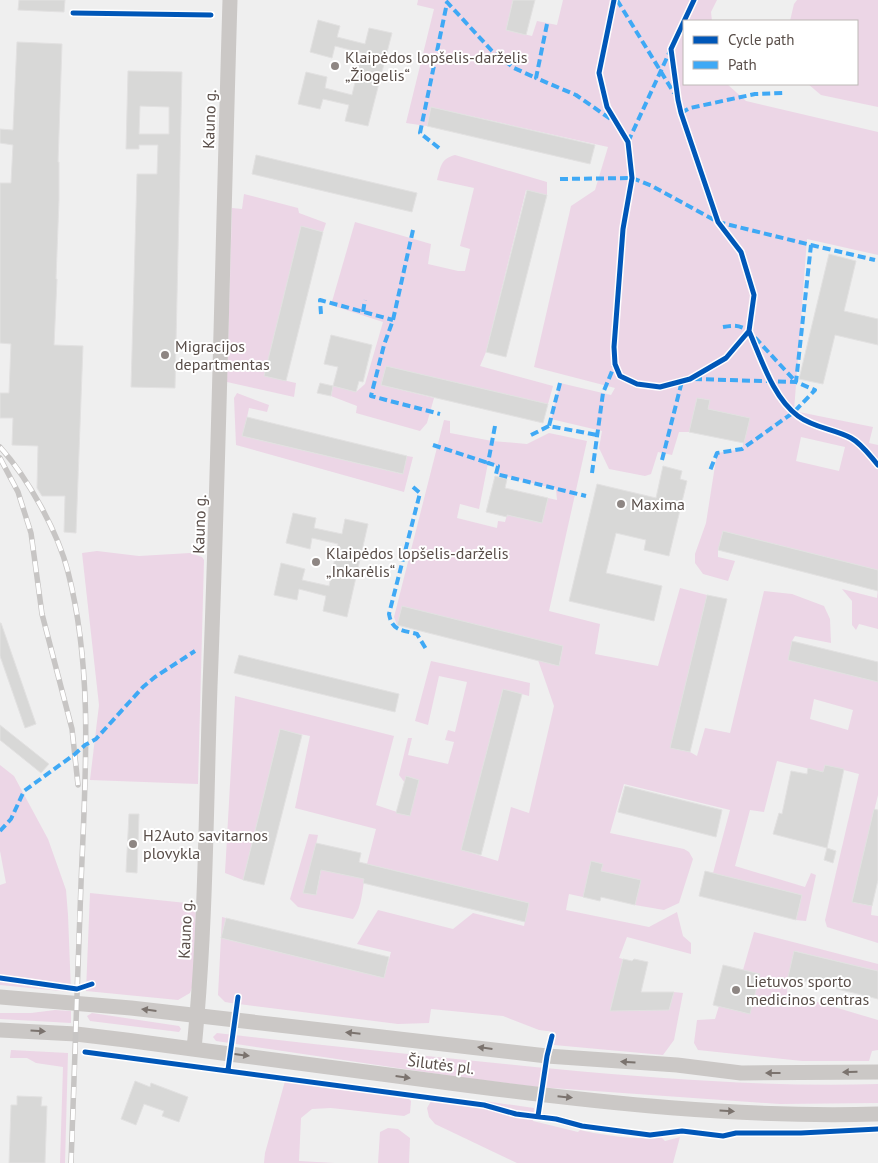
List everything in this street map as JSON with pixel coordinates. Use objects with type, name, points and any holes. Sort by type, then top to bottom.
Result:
[{"type":"main road","name":"Kauno g.","points":[[194,1049],[198,1016],[204,895],[216,549],[230,0]]},
{"type":"main road","name":"Šilutės pl.","points":[[0,996],[76,1002],[547,1056],[677,1065],[741,1073],[878,1072]]},
{"type":"main road","name":"Šilutės pl.","points":[[0,1030],[76,1034],[500,1090],[655,1107],[811,1115],[878,1114]]},
{"type":"shaded area","points":[[418,0],[513,0],[506,30],[532,36],[537,21],[557,25],[563,0],[717,0],[711,12],[712,20],[683,20],[683,85],[728,85],[746,101],[878,132],[878,255],[807,239],[794,411],[873,427],[869,443],[878,445],[878,570],[723,531],[718,557],[735,561],[728,581],[703,574],[695,563],[695,554],[706,523],[717,453],[742,449],[749,418],[708,409],[710,400],[697,398],[689,432],[679,432],[672,455],[658,452],[651,474],[645,476],[609,469],[599,448],[602,431],[551,419],[560,383],[611,395],[615,388],[534,367],[571,206],[595,190],[608,147],[431,107],[427,126],[406,123],[434,9],[417,5]],"holes":[[[801,437],[845,447],[839,471],[796,461]]]},
{"type":"shaded area","points":[[797,0],[878,0],[878,107],[821,95],[809,85],[858,85],[858,20],[790,20],[794,4]]},
{"type":"shaded area","points":[[455,155],[547,182],[547,195],[526,190],[486,352],[480,366],[553,386],[548,404],[386,366],[381,385],[434,398],[427,423],[420,431],[356,413],[357,406],[331,396],[333,386],[356,392],[365,384],[383,322],[331,305],[355,222],[431,244],[428,264],[465,271],[470,249],[460,246],[474,188],[437,180],[440,167],[444,161]]},
{"type":"shaded area","points":[[244,194],[298,208],[299,213],[326,223],[323,232],[302,226],[265,376],[296,383],[294,397],[227,382],[232,208],[242,209]]},
{"type":"shaded area","points":[[237,393],[269,405],[267,412],[249,408],[243,436],[402,474],[407,456],[413,457],[404,492],[236,445],[234,398]]},
{"type":"shaded area","points":[[444,420],[450,421],[450,433],[492,441],[527,444],[549,433],[587,441],[549,611],[600,624],[595,654],[658,666],[680,588],[707,595],[670,748],[690,752],[697,756],[705,728],[730,733],[764,591],[792,594],[824,606],[830,619],[831,643],[795,636],[792,641],[878,682],[878,795],[852,901],[872,906],[871,915],[878,916],[878,943],[827,927],[825,920],[859,774],[825,765],[823,772],[777,761],[764,812],[750,810],[735,866],[805,887],[811,873],[816,875],[806,921],[796,920],[802,895],[713,873],[730,810],[624,784],[610,833],[684,849],[689,852],[693,859],[679,903],[664,910],[635,905],[641,880],[601,871],[602,864],[592,861],[583,897],[569,894],[566,910],[649,927],[677,912],[683,936],[691,943],[691,954],[627,937],[619,958],[623,959],[610,1010],[669,1010],[674,992],[683,993],[674,1040],[663,1055],[554,1045],[555,1032],[539,1030],[503,1016],[431,1009],[429,1023],[398,1024],[225,1002],[218,995],[222,917],[226,918],[221,938],[384,978],[391,952],[357,944],[378,910],[453,929],[473,913],[524,926],[529,903],[368,864],[361,900],[357,914],[353,919],[298,907],[290,899],[309,834],[318,835],[311,867],[355,877],[359,862],[367,864],[376,829],[295,808],[310,736],[280,730],[243,880],[225,873],[235,696],[394,736],[376,805],[409,816],[419,780],[407,776],[405,783],[399,775],[408,738],[412,738],[408,755],[448,764],[454,742],[445,740],[448,730],[455,732],[467,682],[439,676],[428,725],[415,721],[431,661],[530,683],[529,696],[503,689],[462,850],[498,861],[511,807],[529,813],[554,706],[538,660],[559,665],[563,647],[402,606],[397,625],[394,617]],"holes":[[[488,463],[497,466],[496,474],[556,489],[557,500],[548,498],[542,523],[507,515],[505,522],[498,521],[497,528],[457,518],[460,504],[479,509]],[[814,699],[853,710],[848,730],[810,719]]]},
{"type":"shaded area","points":[[97,551],[139,556],[190,553],[202,557],[204,560],[198,784],[90,780],[99,705],[82,553]]},
{"type":"shaded area","points":[[842,589],[877,598],[878,589],[878,629],[859,624],[856,630],[852,625],[852,601]]},
{"type":"shaded area","points":[[0,765],[14,776],[48,839],[66,890],[71,992],[0,985],[0,885],[6,883],[0,851]]},
{"type":"shaded area","points":[[90,893],[196,904],[194,982],[190,993],[178,1000],[86,991]]},
{"type":"shaded area","points":[[754,932],[878,964],[878,971],[795,951],[788,977],[787,993],[878,1020],[878,1050],[872,1051],[869,1061],[802,1061],[698,1050],[694,1043],[697,1020],[715,1019],[719,1006],[750,1014],[743,970]]},
{"type":"shaded area","points":[[55,1010],[71,1011],[71,1023],[0,1019],[0,1013],[31,1013]]},
{"type":"shaded area","points":[[92,1013],[179,1026],[181,1029],[179,1032],[90,1021],[87,1016]]},
{"type":"shaded area","points":[[217,1033],[471,1061],[637,1076],[757,1083],[878,1084],[878,1103],[780,1104],[538,1087],[216,1041],[213,1037]]},
{"type":"shaded area","points":[[11,1050],[68,1053],[65,1163],[60,1163],[63,1067],[36,1063],[27,1058],[10,1058]]},
{"type":"shaded area","points":[[285,1081],[407,1097],[411,1101],[410,1113],[404,1116],[331,1108],[312,1109],[301,1118],[299,1161],[335,1163],[264,1163],[265,1153]]},
{"type":"shaded area","points":[[431,1101],[483,1108],[484,1101],[534,1108],[533,1121],[578,1132],[580,1130],[632,1138],[661,1137],[665,1141],[680,1137],[673,1163],[517,1163],[435,1124],[429,1117],[427,1108]]},
{"type":"shaded area","points":[[388,1128],[398,1129],[410,1138],[409,1163],[378,1163],[380,1132]]},
{"type":"building","points":[[19,0],[65,0],[64,12],[18,10]]},
{"type":"building","points":[[513,0],[535,0],[526,35],[506,30]]},
{"type":"building","points":[[318,20],[340,26],[337,37],[365,44],[369,28],[392,33],[368,126],[345,121],[349,105],[323,99],[320,109],[298,104],[306,72],[327,77],[325,88],[352,95],[362,53],[335,46],[332,58],[310,52]]},
{"type":"building","points":[[17,42],[62,44],[54,345],[83,346],[76,533],[64,532],[65,496],[42,496],[37,488],[38,446],[12,445],[13,418],[0,418],[0,393],[9,393],[11,344],[0,343],[0,183],[11,183],[13,145],[0,143],[0,129],[13,130]]},
{"type":"building","points":[[128,71],[182,72],[175,388],[131,387],[137,174],[157,174],[158,145],[139,145],[139,149],[126,149]],"holes":[[[140,106],[169,107],[169,134],[139,134]]]},
{"type":"building","points":[[431,107],[595,145],[590,164],[427,126]]},
{"type":"building","points":[[256,155],[417,193],[412,212],[252,174]]},
{"type":"building","points":[[527,190],[547,195],[506,357],[486,352]]},
{"type":"building","points":[[301,226],[323,232],[286,381],[264,376]]},
{"type":"building","points":[[829,254],[856,261],[844,311],[878,319],[878,345],[835,335],[823,384],[799,379]]},
{"type":"building","points":[[331,335],[372,345],[363,382],[359,381],[356,392],[333,386],[338,367],[324,364]]},
{"type":"building","points":[[386,366],[548,404],[543,423],[381,385]]},
{"type":"building","points":[[320,383],[333,386],[331,396],[317,393]]},
{"type":"building","points":[[697,398],[710,400],[708,409],[750,418],[744,443],[689,432]]},
{"type":"building","points":[[247,417],[407,456],[403,474],[242,436]]},
{"type":"building","points":[[663,466],[682,471],[680,479],[687,481],[669,556],[644,550],[646,540],[616,533],[606,573],[662,586],[654,621],[569,601],[597,484],[656,498]]},
{"type":"building","points":[[495,476],[507,479],[505,488],[548,498],[542,523],[486,512]]},
{"type":"building","points":[[293,513],[316,518],[314,528],[342,534],[345,519],[368,524],[347,617],[323,611],[326,596],[299,589],[297,600],[274,595],[281,563],[305,569],[302,580],[329,586],[338,544],[312,538],[310,549],[286,543]]},
{"type":"building","points":[[723,531],[878,570],[878,591],[718,550]]},
{"type":"building","points":[[707,595],[727,599],[690,752],[670,748]]},
{"type":"building","points":[[402,606],[563,646],[559,666],[397,625]]},
{"type":"building","points":[[0,623],[36,724],[25,728],[0,656]]},
{"type":"building","points":[[792,641],[878,662],[878,682],[788,660]]},
{"type":"building","points":[[239,655],[399,694],[395,712],[234,673]]},
{"type":"building","points":[[503,689],[522,694],[481,855],[461,850]]},
{"type":"building","points":[[0,725],[49,764],[41,773],[0,740]]},
{"type":"building","points":[[280,729],[302,735],[264,885],[243,880]]},
{"type":"building","points":[[825,765],[844,769],[827,848],[773,834],[779,813],[782,814],[791,771],[807,774],[808,768],[823,772]]},
{"type":"building","points":[[406,776],[419,780],[410,816],[396,813]]},
{"type":"building","points":[[625,786],[722,810],[716,837],[618,812]]},
{"type":"building","points":[[874,809],[878,810],[878,880],[872,906],[852,902]]},
{"type":"building","name":"H2Auto savitarnos plovykla","points":[[129,814],[139,814],[137,873],[126,872]]},
{"type":"building","points":[[316,843],[361,853],[359,862],[529,903],[525,922],[363,883],[364,879],[321,870],[316,895],[303,893]]},
{"type":"building","points":[[827,848],[836,851],[833,863],[824,860]]},
{"type":"building","points":[[591,861],[603,864],[601,871],[641,880],[635,905],[601,897],[600,901],[583,897]]},
{"type":"building","points":[[705,871],[802,895],[796,920],[699,896]]},
{"type":"building","points":[[226,918],[389,957],[384,978],[221,938]]},
{"type":"building","points":[[794,951],[878,971],[878,999],[788,977]]},
{"type":"building","points":[[623,959],[648,962],[641,992],[674,992],[669,1010],[610,1011]]},
{"type":"building","name":"Lietuvos sporto medicinos centras","points":[[723,965],[760,974],[750,1014],[713,1005]]},
{"type":"building","points":[[135,1081],[150,1087],[151,1083],[188,1097],[179,1122],[162,1116],[164,1111],[144,1104],[136,1125],[121,1119]]},
{"type":"building","points":[[17,1096],[42,1097],[41,1106],[47,1106],[45,1163],[9,1163],[11,1105],[17,1105]]},
{"type":"railway","points":[[0,447],[21,474],[41,506],[57,540],[68,572],[82,649],[85,688],[86,767],[71,1163]]},
{"type":"railway","points":[[0,458],[18,492],[31,533],[42,614],[72,729],[78,785]]},
{"type":"marked path","points":[[617,0],[674,93]]},
{"type":"marked path","points":[[446,1],[492,51],[514,68],[536,78]]},
{"type":"marked path","points":[[439,148],[420,133],[447,3]]},
{"type":"marked path","points":[[547,24],[536,78],[576,95],[612,120]]},
{"type":"marked path","points":[[628,142],[670,51]]},
{"type":"marked path","points":[[681,113],[690,108],[755,94],[783,93]]},
{"type":"marked path","points":[[560,179],[632,178],[652,186],[718,222],[811,245],[796,382],[815,390],[794,412],[742,449],[717,453],[709,473]]},
{"type":"marked path","points":[[413,230],[393,320],[384,345],[371,396],[440,414]]},
{"type":"marked path","points":[[811,245],[875,260]]},
{"type":"marked path","points":[[321,314],[320,300],[393,320]]},
{"type":"marked path","points":[[363,312],[365,300]]},
{"type":"marked path","points":[[723,327],[736,326],[749,331],[796,382]]},
{"type":"marked path","points":[[592,473],[603,393],[615,364]]},
{"type":"marked path","points":[[694,379],[796,382]]},
{"type":"marked path","points":[[662,460],[682,381]]},
{"type":"marked path","points":[[560,383],[549,426],[597,435]]},
{"type":"marked path","points":[[495,426],[488,463],[498,466],[496,474],[586,496]]},
{"type":"marked path","points":[[531,435],[549,426]]},
{"type":"marked path","points":[[433,445],[488,463]]},
{"type":"marked path","points":[[413,487],[420,493],[389,614],[390,620],[395,627],[417,634],[426,649]]},
{"type":"marked path","points":[[0,831],[11,819],[24,791],[85,745],[96,739],[143,687],[195,651]]},
{"type":"cycle path","points":[[614,0],[599,73],[607,107],[628,142],[632,178],[623,229],[614,347],[615,364],[620,376],[637,384],[660,387],[690,379],[726,358],[749,331],[754,295],[741,252],[718,222],[681,113],[671,49],[683,23]]},
{"type":"cycle path","points":[[685,20],[694,0]]},
{"type":"cycle path","points":[[73,13],[211,15]]},
{"type":"cycle path","points":[[749,331],[769,377],[781,399],[789,408],[804,420],[855,441],[866,450],[878,465]]},
{"type":"cycle path","points":[[0,978],[77,989],[92,984]]},
{"type":"cycle path","points":[[228,1070],[238,997]]},
{"type":"cycle path","points":[[538,1116],[552,1036]]},
{"type":"cycle path","points":[[85,1052],[484,1105],[516,1114],[556,1119],[582,1126],[650,1135],[682,1131],[723,1136],[736,1133],[801,1133],[878,1129]]},
{"type":"place","name":"Klaipėdos lopšelis-darželis „Žiogelis“","points":[[335,66]]},
{"type":"place","name":"Migracijos departmentas","points":[[165,355]]},
{"type":"place","name":"Maxima","points":[[621,504]]},
{"type":"place","name":"Klaipėdos lopšelis-darželis „Inkarėlis“","points":[[316,562]]},
{"type":"place","name":"H2Auto savitarnos plovykla","points":[[133,844]]},
{"type":"place","name":"Lietuvos sporto medicinos centras","points":[[736,990]]}]
